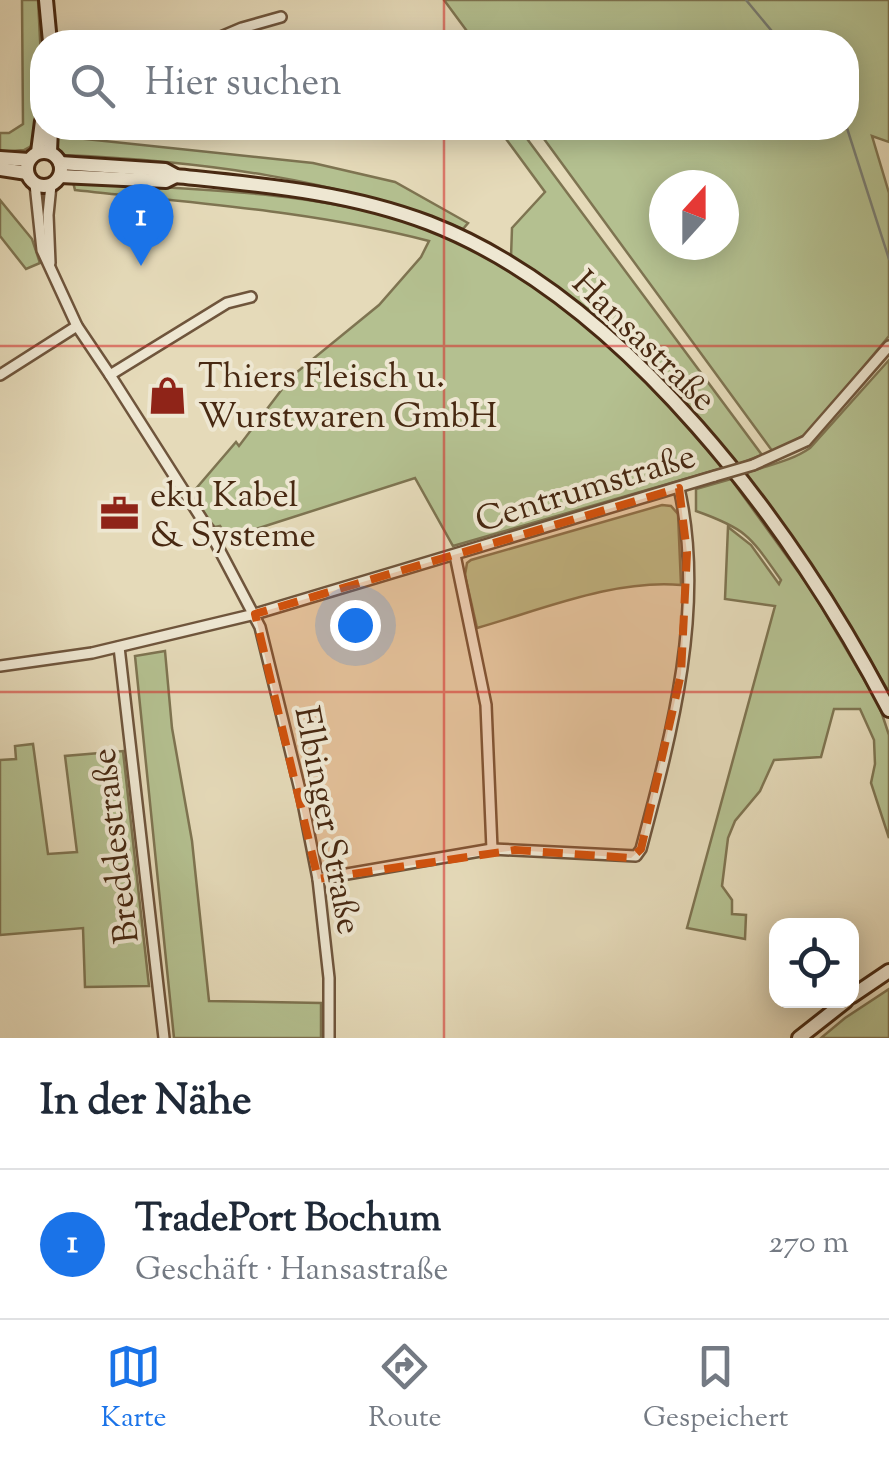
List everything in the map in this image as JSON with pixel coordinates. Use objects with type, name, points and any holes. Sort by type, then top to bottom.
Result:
[{"type":"street","points":[[46,0],[49,30]]},
{"type":"street","points":[[237,30],[281,17]]},
{"type":"street","points":[[43,140],[42,250],[77,326],[210,532],[255,614]]},
{"type":"street","points":[[44,168],[49,140]]},
{"type":"street","name":"Hansastraße","points":[[0,158],[44,168]]},
{"type":"street","name":"Hansastraße","points":[[0,169],[164,170],[176,176],[280,187],[376,206],[478,246],[542,283],[605,333],[723,460],[781,535],[846,633],[889,710]]},
{"type":"street","points":[[110,375],[227,303],[251,297]]},
{"type":"street","points":[[0,375],[77,326]]},
{"type":"street","name":"Centrumstraße","points":[[0,666],[118,647],[255,614],[753,466],[806,441],[889,346]]},
{"type":"street","points":[[318,880],[492,849],[631,858],[642,849],[681,674],[688,553],[680,488]]},
{"type":"street","points":[[455,555],[486,705],[492,849]]},
{"type":"street","name":"Elbinger Straße","points":[[255,614],[302,798],[318,880],[330,978],[329,1038]]},
{"type":"street","name":"Breddestraße","points":[[118,647],[164,1038]]},
{"type":"street","points":[[859,991],[889,971]]},
{"type":"street","points":[[799,1038],[836,1008]]},
{"type":"highlighted area","points":[[679,488],[687,553],[681,674],[641,849],[631,858],[515,850],[318,879],[255,614]]},
{"type":"green space","points":[[22,0],[38,0],[40,30],[30,30],[30,140],[35,140],[35,144],[24,150],[0,152],[0,133],[9,133],[23,124]]},
{"type":"green space","points":[[444,0],[889,0],[889,142],[872,136],[889,193],[889,336],[808,433],[773,452],[545,140],[859,140],[859,30],[466,30]]},
{"type":"green space","points":[[57,140],[95,140],[313,163],[395,182],[468,223],[463,229],[366,197],[266,175],[64,155],[57,148]]},
{"type":"green space","points":[[507,140],[528,140],[762,455],[736,465],[602,328],[511,257],[512,228],[545,192]]},
{"type":"green space","points":[[73,182],[255,194],[345,206],[433,230],[477,249],[518,272],[593,330],[723,468],[453,546],[415,478],[228,538],[188,498],[236,442],[239,446],[292,376],[379,305],[421,257],[429,241],[297,215],[75,190]]},
{"type":"green space","points":[[0,200],[32,239],[40,263],[26,269],[0,236]]},
{"type":"green space","points":[[889,360],[889,692],[827,588],[744,474],[810,448]]},
{"type":"green space","points":[[731,479],[812,591],[879,705],[889,735],[889,838],[871,783],[874,740],[860,709],[834,709],[821,757],[774,760],[760,791],[735,821],[728,838],[722,886],[732,900],[732,914],[746,915],[745,939],[687,928],[775,606],[725,599],[728,527],[751,545],[779,584],[781,580],[746,536],[726,523],[696,511],[696,489]]},
{"type":"green space","points":[[662,505],[671,506],[678,514],[681,585],[604,591],[477,628],[465,575],[471,560]]},
{"type":"green space","points":[[165,651],[172,728],[192,841],[209,1001],[321,1003],[321,1038],[174,1038],[135,656]]},
{"type":"green space","points":[[33,744],[48,854],[77,852],[65,756],[123,751],[149,986],[85,987],[83,928],[0,935],[0,760],[16,759],[15,746]]},
{"type":"green space","points":[[889,989],[889,1038],[821,1038],[845,1018]]},
{"type":"waterway","points":[[746,0],[771,30]]},
{"type":"waterway","points":[[851,140],[889,259]]},
{"type":"place","name":"TradePort Bochum","points":[[141,266]]},
{"type":"place","name":"Thiers Fleisch u. Wurstwaren GmbH","points":[[168,395]]},
{"type":"place","name":"eku Kabel & Systeme","points":[[120,514]]}]
